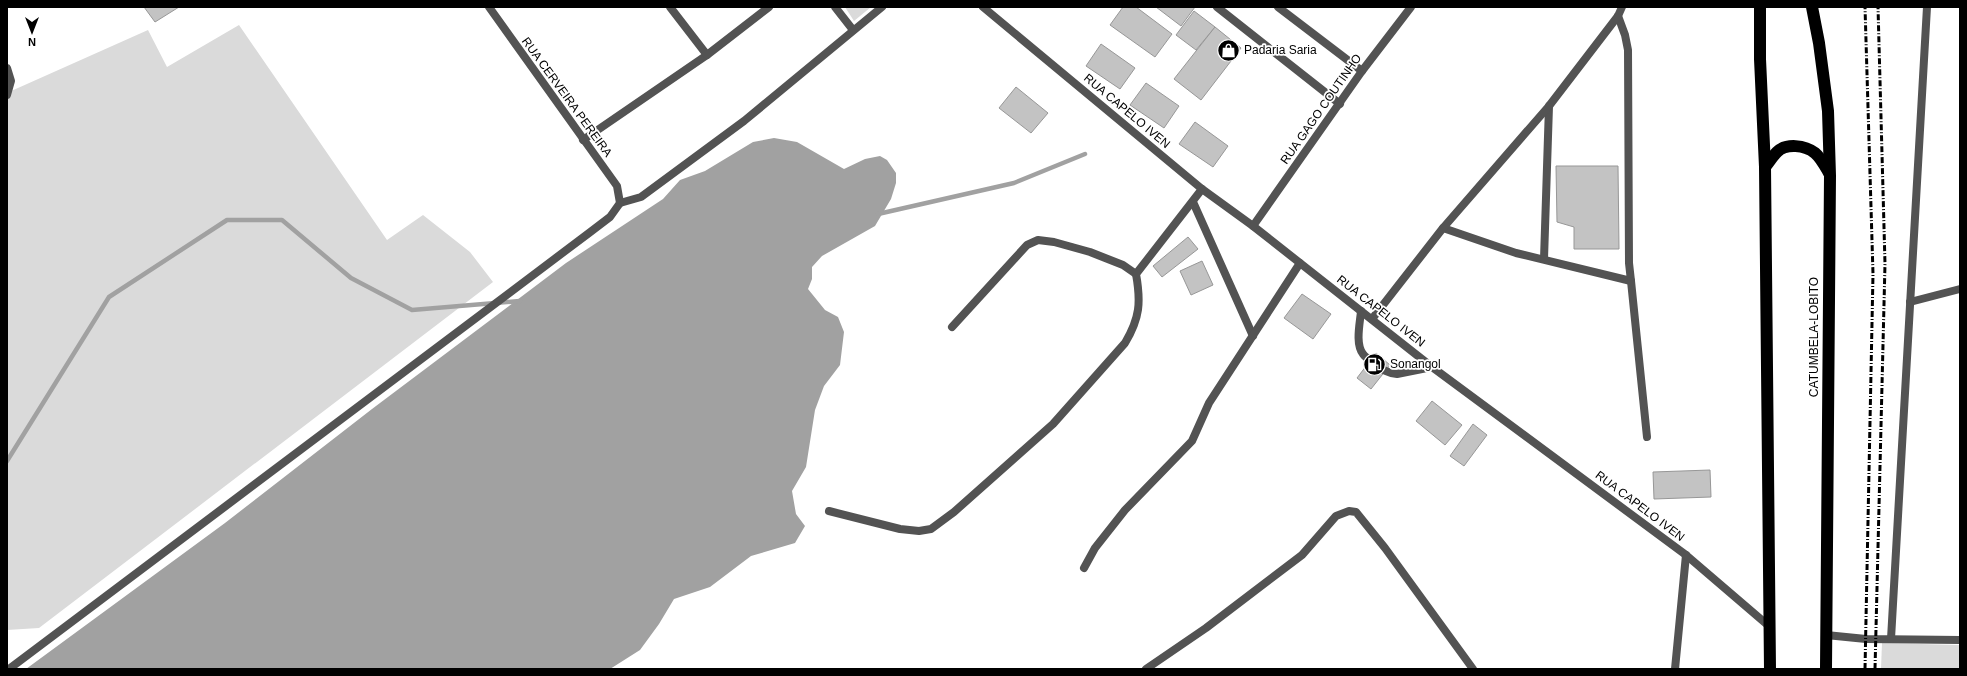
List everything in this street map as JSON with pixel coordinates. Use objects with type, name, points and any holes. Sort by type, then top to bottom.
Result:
[{"type":"highway","points":[[1760,7],[1760,59],[1765,167],[1770,669]]},
{"type":"highway","name":"CATUMBELA-LOBITO","points":[[1812,7],[1819,43],[1828,111],[1830,176],[1826,669]]},
{"type":"highway","points":[[1765,167],[1778,151],[1789,146],[1802,147],[1814,152],[1823,162],[1830,176]]},
{"type":"street","name":"RUA CERVEIRA PEREIRA","points":[[488,7],[617,186],[620,203]]},
{"type":"street","points":[[670,7],[707,55]]},
{"type":"street","points":[[583,140],[707,55],[769,7]]},
{"type":"street","points":[[835,7],[853,30]]},
{"type":"street","points":[[9,669],[558,257],[610,217],[620,203],[641,196],[744,121],[882,7]]},
{"type":"street","name":"RUA CAPELO IVEN","points":[[983,7],[1202,189],[1253,226],[1432,366],[1686,555],[1770,627]]},
{"type":"street","points":[[1217,7],[1340,104]]},
{"type":"street","points":[[1278,7],[1362,71]]},
{"type":"street","name":"RUA GAGO COUTINHO","points":[[1253,226],[1362,71],[1411,7]]},
{"type":"street","points":[[1372,320],[1443,228],[1549,106],[1618,16],[1622,7]]},
{"type":"street","points":[[1891,639],[1927,7]]},
{"type":"street","points":[[1618,16],[1625,35],[1628,50],[1629,263],[1647,438]]},
{"type":"street","points":[[7,68],[11,81],[7,95]]},
{"type":"street","points":[[1544,259],[1549,106]]},
{"type":"street","points":[[1136,274],[1202,189]]},
{"type":"street","points":[[1193,202],[1253,336]]},
{"type":"street","points":[[1443,228],[1516,253],[1631,280]]},
{"type":"street","points":[[830,511],[900,529],[919,531],[931,529],[954,512],[1053,424],[1125,343],[1134,328],[1139,312],[1140,294],[1136,274],[1123,265],[1090,252],[1054,242],[1038,240],[1027,245],[952,327]]},
{"type":"street","points":[[1084,568],[1095,548],[1125,510],[1192,441],[1209,402],[1300,263]]},
{"type":"street","points":[[1910,302],[1960,289]]},
{"type":"street","points":[[1361,311],[1360,349],[1363,354],[1385,372],[1397,374],[1432,366]]},
{"type":"street","points":[[1146,669],[1206,628],[1302,555],[1336,516],[1349,511],[1356,512],[1386,548],[1473,669]]},
{"type":"street","points":[[1676,669],[1686,555]]},
{"type":"street","points":[[1826,635],[1891,639],[1960,640]]},
{"type":"shaded area","points":[[845,7],[871,7],[854,21]]},
{"type":"shaded area","points":[[239,25],[387,240],[423,215],[470,252],[493,282],[39,628],[7,630],[7,95],[9,92],[148,30],[167,67]]},
{"type":"shaded area","points":[[774,138],[797,142],[844,169],[865,159],[880,156],[887,160],[896,173],[896,183],[891,199],[875,226],[822,256],[812,267],[812,279],[808,289],[825,310],[838,317],[844,332],[840,365],[824,386],[815,410],[806,467],[792,491],[796,514],[805,526],[795,543],[751,556],[710,587],[674,599],[659,624],[640,650],[610,669],[26,669],[225,523],[372,409],[566,263],[663,199],[680,180],[705,171],[753,142]]},
{"type":"shaded area","points":[[1882,643],[1960,645],[1960,669],[1881,669]]},
{"type":"building","points":[[144,7],[179,7],[155,22]]},
{"type":"building","points":[[1123,7],[1136,7],[1172,34],[1155,57],[1110,25]]},
{"type":"building","points":[[1156,7],[1195,7],[1181,26]]},
{"type":"building","points":[[1194,11],[1215,27],[1196,50],[1176,35]]},
{"type":"building","points":[[1215,27],[1241,48],[1201,100],[1174,79]]},
{"type":"building","points":[[1101,44],[1135,68],[1120,89],[1086,66]]},
{"type":"building","points":[[1146,83],[1179,106],[1164,128],[1130,105]]},
{"type":"building","points":[[1016,87],[1048,113],[1031,133],[999,108]]},
{"type":"building","points":[[1195,122],[1228,146],[1213,167],[1179,144]]},
{"type":"building","points":[[1556,166],[1618,166],[1619,249],[1574,249],[1574,227],[1557,222]]},
{"type":"building","points":[[1188,237],[1198,249],[1162,277],[1153,266]]},
{"type":"building","points":[[1202,261],[1213,285],[1191,295],[1180,271]]},
{"type":"building","points":[[1302,294],[1331,314],[1313,339],[1284,318]]},
{"type":"building","points":[[1376,353],[1390,365],[1371,389],[1357,378]]},
{"type":"building","points":[[1432,401],[1462,425],[1445,445],[1416,421]]},
{"type":"building","points":[[1473,424],[1487,435],[1464,466],[1450,456]]},
{"type":"building","points":[[1710,470],[1711,497],[1654,499],[1653,472]]},
{"type":"waterway","points":[[878,214],[1014,183],[1085,154]]},
{"type":"waterway","points":[[7,461],[109,297],[227,220],[282,220],[351,278],[412,310],[520,301]]},
{"type":"railway","points":[[1865,7],[1873,274],[1865,669]]},
{"type":"railway","points":[[1875,669],[1885,264],[1878,7]]},
{"type":"place","name":"Padaria Saria","points":[[1228,50]]},
{"type":"place","name":"Sonangol","points":[[1374,364]]}]
